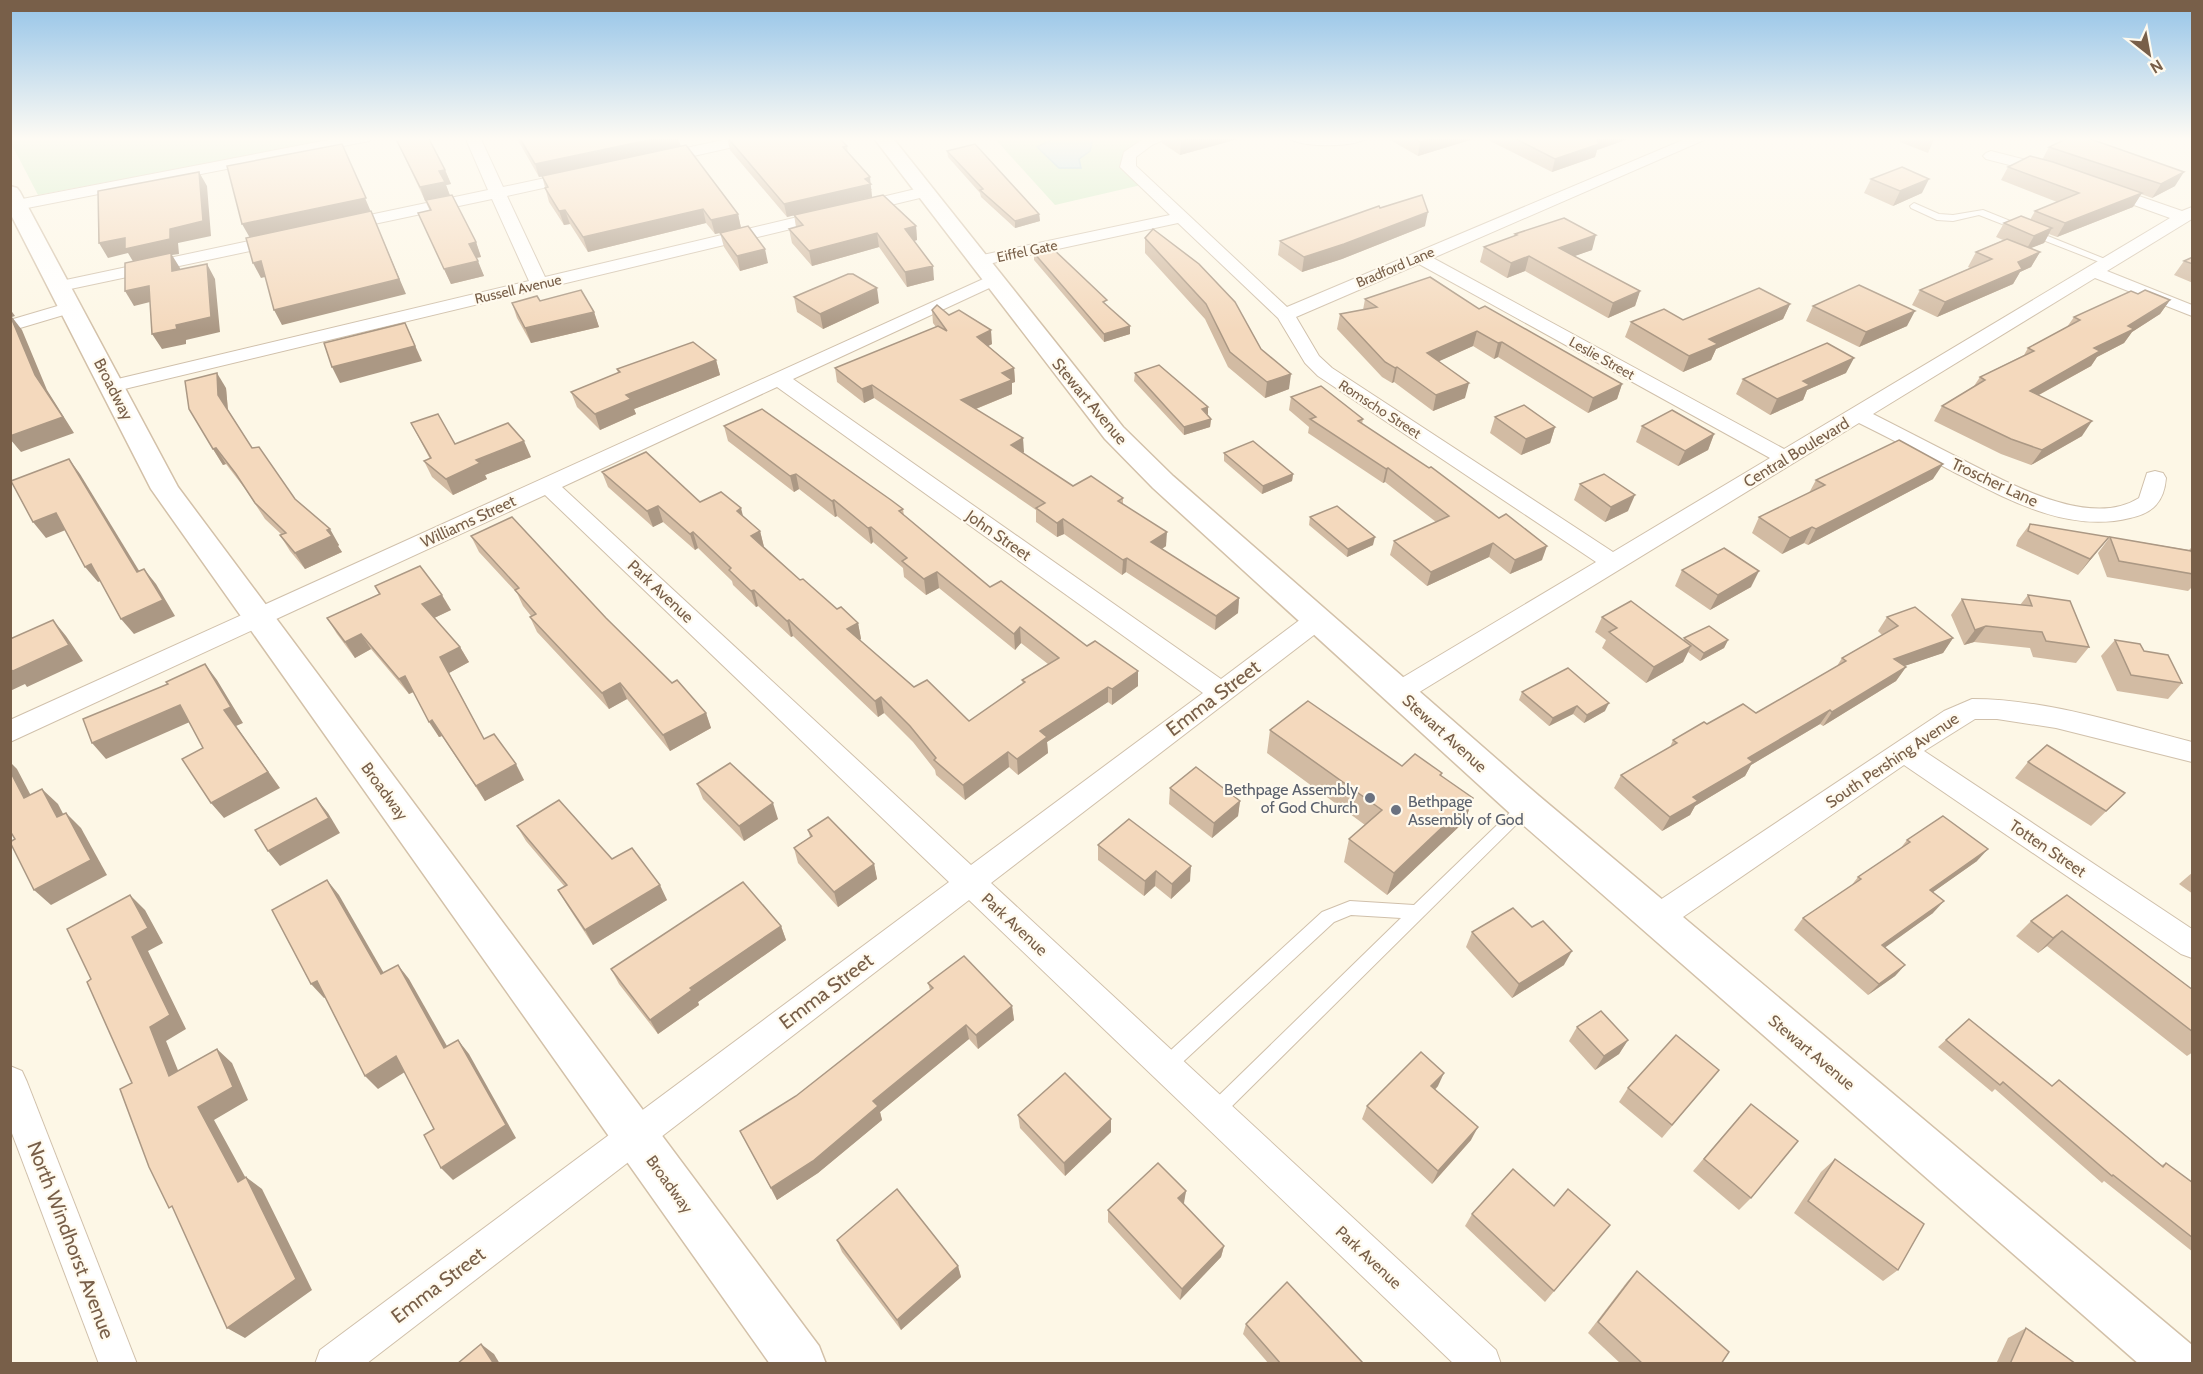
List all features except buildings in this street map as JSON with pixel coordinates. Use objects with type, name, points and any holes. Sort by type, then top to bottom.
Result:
[{"type":"main road","name":"Broadway","points":[[15,201],[165,489],[801,1364]]},
{"type":"main road","name":"Stewart Avenue","points":[[931,201],[1114,433],[1163,483],[1656,919],[2177,1364]]},
{"type":"street","points":[[330,229],[460,201]]},
{"type":"street","points":[[502,201],[539,284]]},
{"type":"street","name":"Russell Avenue","points":[[112,386],[886,201]]},
{"type":"street","name":"Romscho Street","points":[[1163,201],[1285,315],[1312,359],[1325,372],[1613,563]]},
{"type":"street","name":"Bradford Lane","points":[[1285,315],[1551,201]]},
{"type":"street","points":[[2144,201],[2188,215]]},
{"type":"street","name":"Central Boulevard","points":[[1399,692],[2188,215]]},
{"type":"street","name":"Eiffel Gate","points":[[926,310],[985,271],[1181,218]]},
{"type":"street","points":[[10,326],[66,296],[295,236]]},
{"type":"street","name":"Leslie Street","points":[[1418,257],[1785,458]]},
{"type":"street","points":[[2102,267],[2193,311]]},
{"type":"street","name":"Williams Street","points":[[10,732],[926,310]]},
{"type":"street","name":"John Street","points":[[777,378],[1220,692]]},
{"type":"street","name":"Troscher Lane","points":[[1859,415],[2013,494],[2049,507],[2079,513],[2116,514],[2135,510],[2146,504],[2153,494],[2155,478]]},
{"type":"street","name":"Park Avenue","points":[[547,484],[1482,1364]]},
{"type":"street","name":"Emma Street","points":[[334,1364],[1318,620]]},
{"type":"street","name":"South Pershing Avenue","points":[[1656,919],[1953,718],[1972,709],[1997,709],[2056,718],[2193,752]]},
{"type":"street","name":"Totten Street","points":[[1904,751],[2193,945]]},
{"type":"street","name":"North Windhorst Avenue","points":[[10,1082],[118,1364]]},
{"type":"lane","points":[[1914,206],[1937,217],[1953,218],[1980,212],[2102,267]]},
{"type":"lane","points":[[1214,1112],[1526,806]]},
{"type":"lane","points":[[1166,1066],[1329,917],[1350,908],[1416,912]]},
{"type":"green space","points":[[1051,201],[1072,201],[1055,205]]},
{"type":"place","name":"Bethpage Assembly of God Church","points":[[1370,798]]},
{"type":"place","name":"Bethpage Assembly of God","points":[[1396,810]]}]
